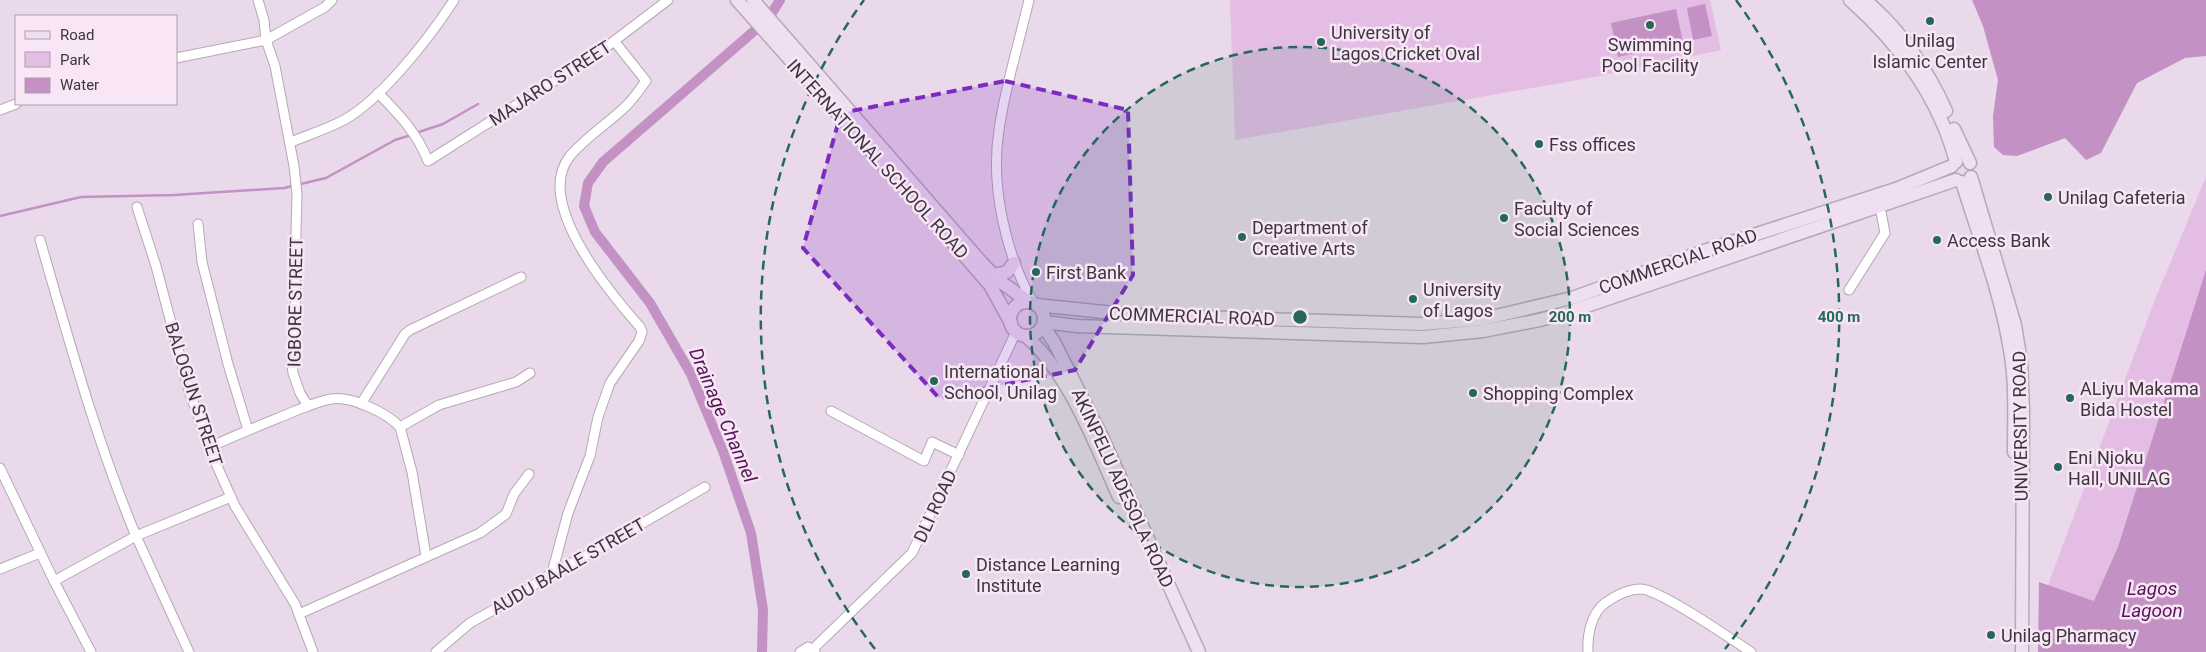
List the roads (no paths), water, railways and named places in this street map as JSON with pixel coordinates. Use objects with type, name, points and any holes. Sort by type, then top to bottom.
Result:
[{"type":"street","name":"IGBORE STREET","points":[[258,0],[264,20],[266,40],[275,66],[296,180],[296,330],[291,355],[293,373],[300,394],[308,406]]},
{"type":"street","points":[[178,58],[266,40],[325,7],[332,0]]},
{"type":"street","points":[[290,142],[344,120],[378,93],[430,35],[454,0]]},
{"type":"street","name":"MAJARO STREET","points":[[378,93],[410,128],[428,161],[615,42],[668,0]]},
{"type":"street","name":"INTERNATIONAL SCHOOL ROAD","points":[[753,0],[771,30],[990,285],[1017,331]]},
{"type":"street","points":[[1029,0],[999,131],[997,158],[998,183],[1014,263],[1033,304],[1044,316],[1043,324],[1033,336],[1017,331],[1010,318],[1014,308],[1023,302],[1033,304]]},
{"type":"street","points":[[1850,0],[1888,38],[1918,76],[1946,128],[1954,164],[1952,174],[1963,180],[1973,170],[1941,100],[1924,70],[1899,34],[1865,0]]},
{"type":"street","name":"INTERNATIONAL SCHOOL ROAD","points":[[738,1],[771,30],[994,276],[1011,291],[1033,304]]},
{"type":"street","points":[[552,573],[568,513],[590,456],[598,417],[610,383],[639,341],[642,332],[602,281],[583,251],[562,208],[560,197],[562,171],[569,157],[588,137],[628,105],[646,82],[615,42]]},
{"type":"street","points":[[0,110],[15,104]]},
{"type":"street","points":[[1954,164],[1963,160],[1970,163]]},
{"type":"street","name":"COMMERCIAL ROAD","points":[[1033,304],[1133,315],[1422,324],[1483,319],[1572,298],[1696,254],[1896,188],[1954,164]]},
{"type":"street","name":"COMMERCIAL ROAD","points":[[1043,324],[1423,337],[1483,331],[1540,320],[1569,312],[1963,180]]},
{"type":"street","name":"UNIVERSITY ROAD","points":[[1963,180],[1998,296],[2011,351],[2014,408],[2014,652]]},
{"type":"street","name":"UNIVERSITY ROAD","points":[[1963,180],[2015,325],[2021,362],[2023,410],[2022,652]]},
{"type":"street","name":"BALOGUN STREET","points":[[137,207],[156,266],[189,391],[210,447],[231,497],[299,614],[313,652]]},
{"type":"street","points":[[1849,290],[1885,233],[1880,207]]},
{"type":"street","points":[[198,224],[202,262],[228,364],[248,430]]},
{"type":"street","points":[[40,240],[95,430],[136,536],[189,652]]},
{"type":"street","points":[[994,276],[1007,272],[1014,263]]},
{"type":"street","points":[[361,404],[405,334],[410,330],[521,277]]},
{"type":"street","name":"AKINPELU ADESOLA ROAD","points":[[1043,324],[1102,437],[1199,652]]},
{"type":"street","name":"DLI ROAD","points":[[800,652],[805,648],[814,651],[912,553],[1017,331]]},
{"type":"street","name":"AKINPELU ADESOLA ROAD","points":[[1017,331],[1046,356],[1056,370],[1084,422],[1190,652]]},
{"type":"street","points":[[400,427],[439,406],[516,382],[530,373]]},
{"type":"street","points":[[210,447],[248,430],[330,399],[348,399],[361,404],[395,422],[400,427],[410,465],[426,556]]},
{"type":"street","points":[[831,411],[924,461],[932,442],[959,455]]},
{"type":"street","points":[[0,468],[40,553],[91,652]]},
{"type":"street","points":[[299,614],[480,533],[506,514],[514,494],[529,474]]},
{"type":"street","name":"AUDU BAALE STREET","points":[[436,652],[470,623],[513,599],[552,573],[591,553],[705,487]]},
{"type":"street","points":[[54,581],[136,536],[231,497]]},
{"type":"street","points":[[0,569],[40,553]]},
{"type":"street","points":[[1588,652],[1591,624],[1600,607],[1613,597],[1641,589],[1667,598],[1751,652]]},
{"type":"water","points":[[1972,0],[2206,0],[2206,56],[2185,58],[2137,83],[2101,153],[2086,160],[2065,138],[2017,156],[2003,155],[1994,147],[1993,116],[1998,80],[1983,26]]},
{"type":"water","points":[[1705,4],[1712,36],[1693,40],[1687,8]]},
{"type":"water","points":[[1676,9],[1683,42],[1618,57],[1611,23]]},
{"type":"water","name":"Lagos Lagoon","points":[[2206,270],[2206,652],[2038,652],[2039,582],[2094,601],[2118,547]]},
{"type":"waterway","name":"Drainage Channel","points":[[762,652],[763,610],[751,533],[723,451],[691,374],[650,303],[595,232],[584,206],[588,183],[603,162],[768,19],[780,0]]},
{"type":"waterway","points":[[416,133],[443,124],[478,104]]},
{"type":"waterway","points":[[0,216],[81,197],[174,195],[284,188],[326,178],[395,140],[411,135]]},
{"type":"place","name":"Unilag Islamic Center","points":[[1930,21]]},
{"type":"place","name":"Swimming Pool Facility","points":[[1650,25]]},
{"type":"place","name":"University of Lagos Cricket Oval","points":[[1321,42]]},
{"type":"place","name":"Fss offices","points":[[1539,144]]},
{"type":"place","name":"Unilag Cafeteria","points":[[2048,197]]},
{"type":"place","name":"Faculty of Social Sciences","points":[[1504,218]]},
{"type":"place","name":"Department of Creative Arts","points":[[1242,237]]},
{"type":"place","name":"Access Bank","points":[[1937,240]]},
{"type":"place","name":"First Bank","points":[[1036,272]]},
{"type":"place","name":"University of Lagos","points":[[1413,299]]},
{"type":"place","name":"International School, Unilag","points":[[934,381]]},
{"type":"place","name":"Shopping Complex","points":[[1473,393]]},
{"type":"place","name":"ALiyu Makama Bida Hostel","points":[[2070,398]]},
{"type":"place","name":"Eni Njoku Hall, UNILAG","points":[[2058,467]]},
{"type":"place","name":"Distance Learning Institute","points":[[966,574]]},
{"type":"place","name":"Unilag Pharmacy","points":[[1991,635]]}]
